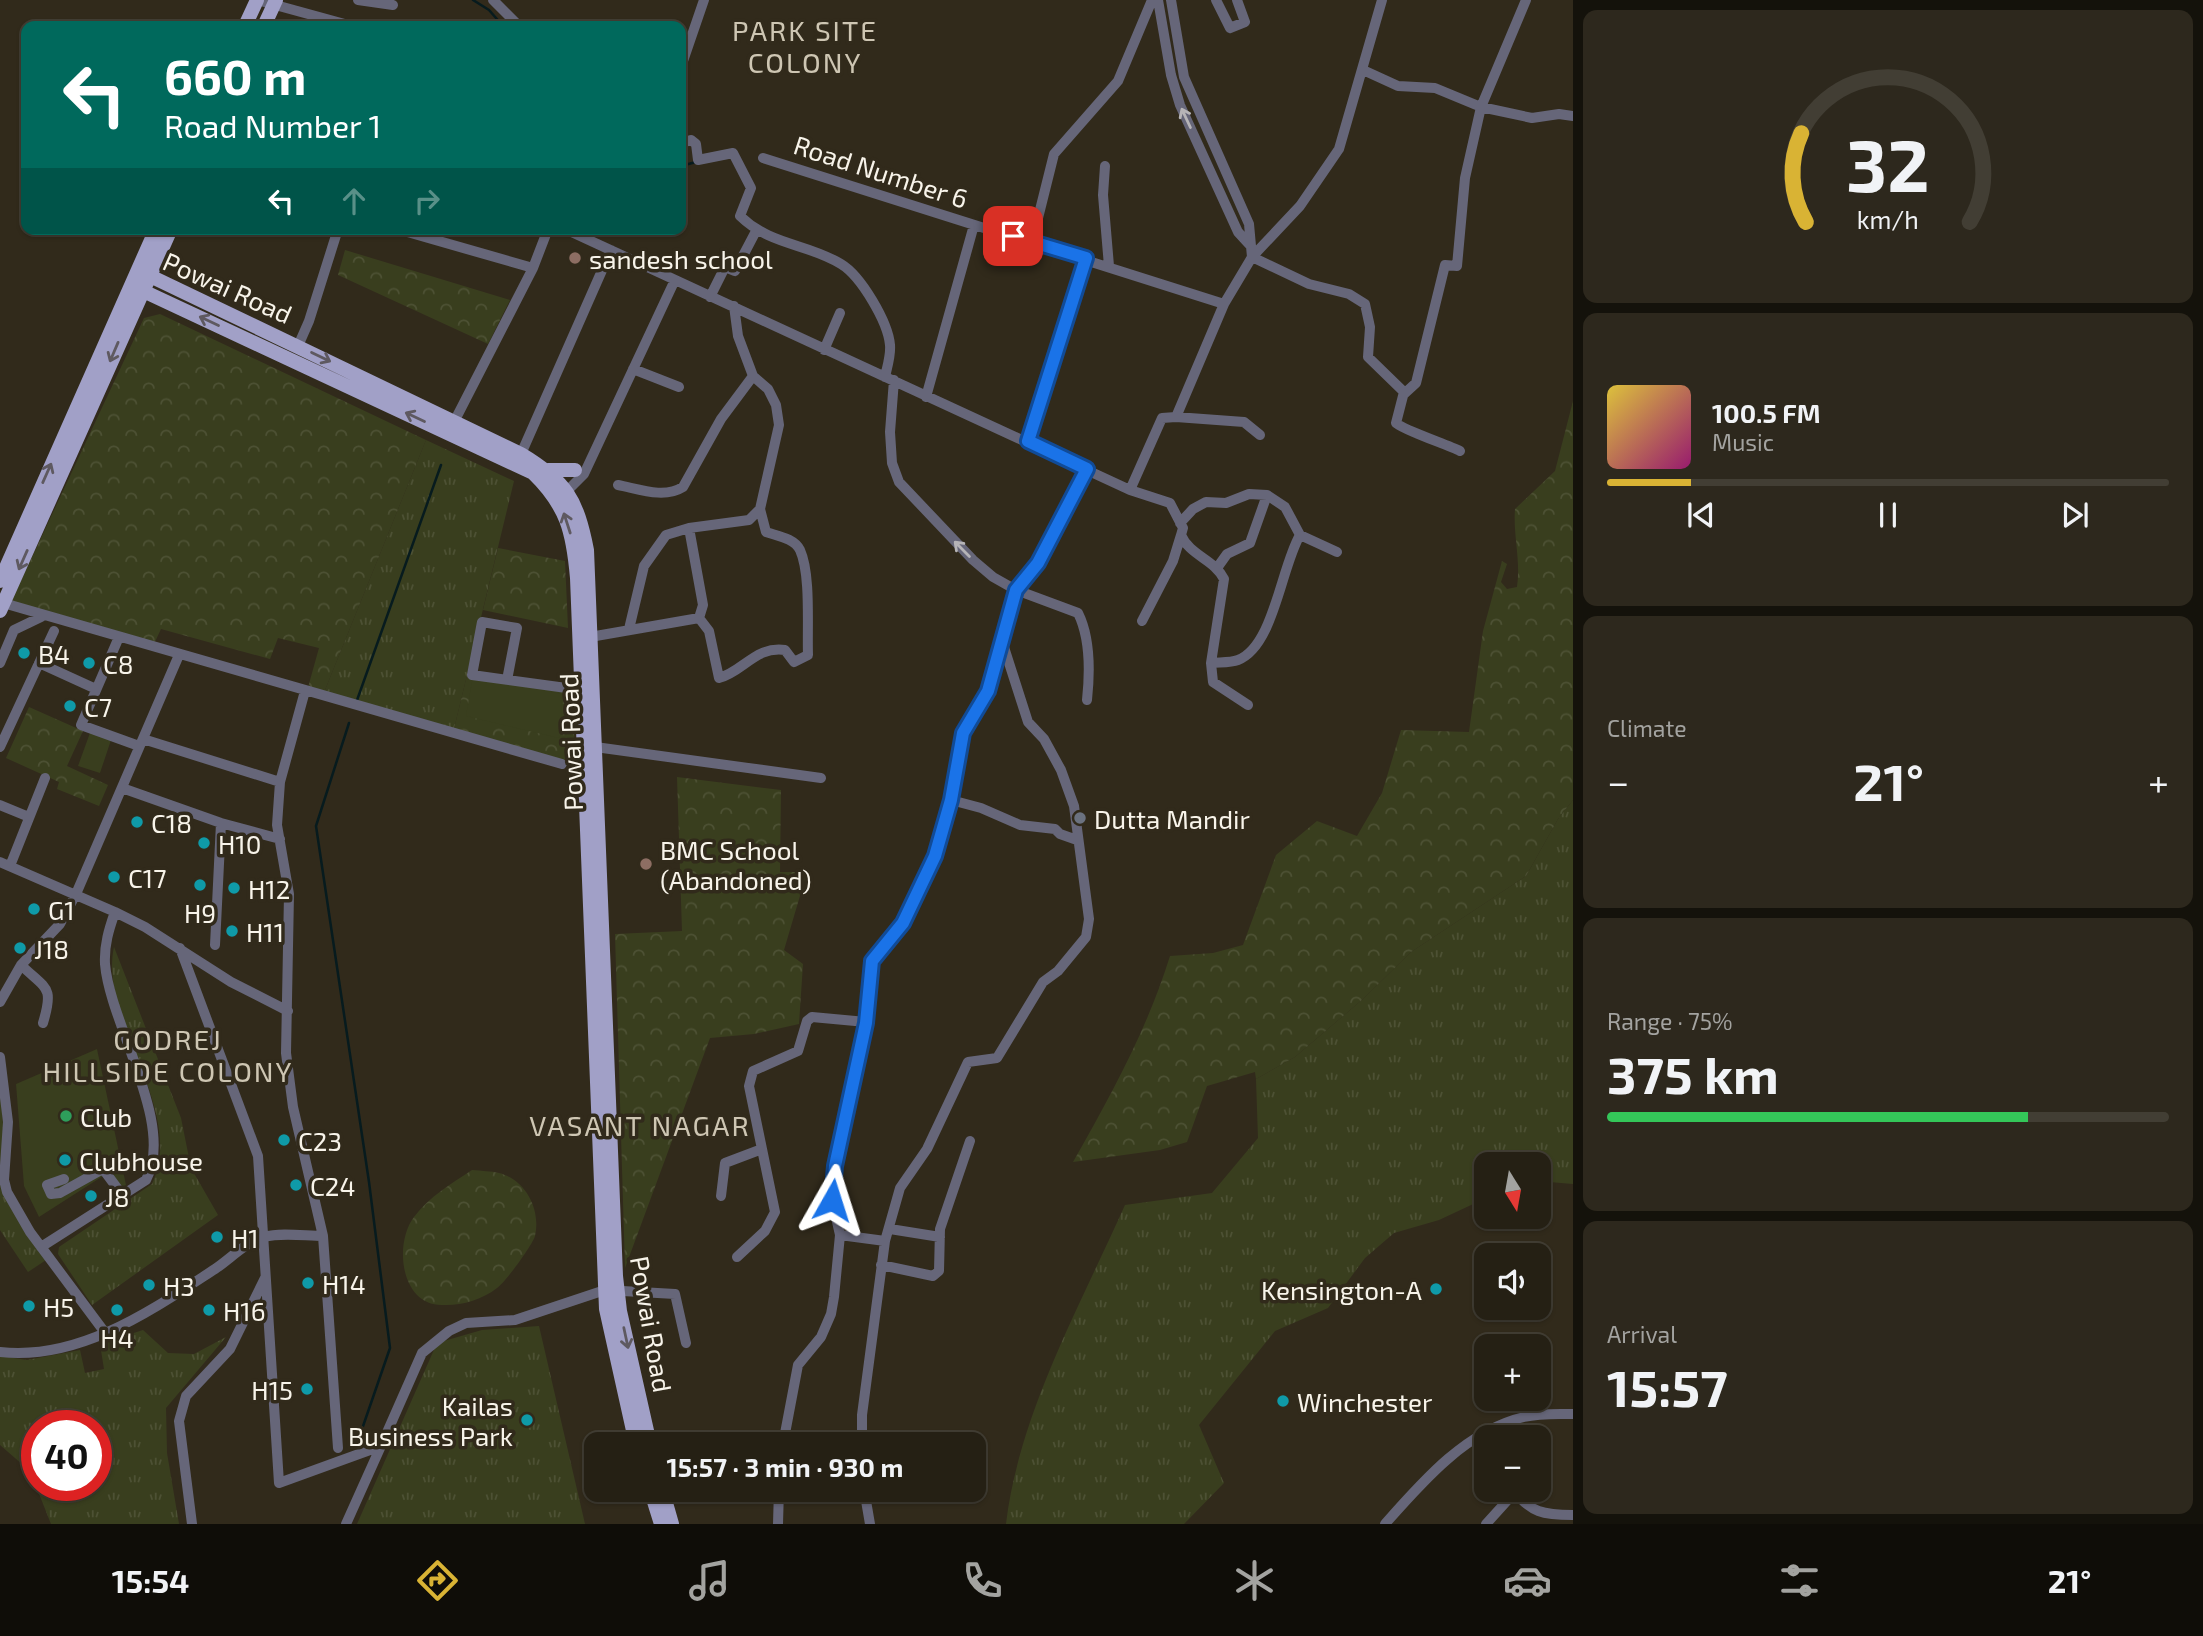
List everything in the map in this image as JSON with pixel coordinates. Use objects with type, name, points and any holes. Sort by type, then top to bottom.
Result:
[{"type":"main road","points":[[247,21],[257,0]]},
{"type":"main road","points":[[266,21],[275,3]]},
{"type":"main road","points":[[1,606],[141,281],[154,235]]},
{"type":"main road","points":[[0,581],[141,281],[168,235]]},
{"type":"main road","name":"Powai Road","points":[[141,281],[298,346],[521,454],[548,470],[559,491],[575,552],[582,690],[589,746]]},
{"type":"main road","name":"Powai Road","points":[[141,281],[533,474],[559,491],[581,518],[587,550],[590,637],[589,746],[611,1290],[647,1432]]},
{"type":"main road","points":[[548,470],[580,469]]},
{"type":"main road","name":"Powai Road","points":[[611,1290],[606,1309],[633,1432]]},
{"type":"main road","points":[[654,1502],[661,1524]]},
{"type":"main road","points":[[666,1502],[672,1524]]},
{"type":"street","points":[[257,0],[335,21]]},
{"type":"street","points":[[358,0],[393,5]]},
{"type":"street","points":[[493,0],[514,21]]},
{"type":"street","points":[[686,52],[704,0]]},
{"type":"street","points":[[1032,242],[1054,154],[1118,81],[1152,0]]},
{"type":"street","points":[[1216,0],[1230,28],[1245,22],[1240,1]]},
{"type":"street","points":[[1176,417],[1224,304],[1252,257],[1300,206],[1339,149],[1381,0]]},
{"type":"street","points":[[1460,451],[1427,436],[1401,430],[1396,423],[1404,394],[1416,383],[1445,265],[1457,266],[1465,178],[1481,107],[1526,0]]},
{"type":"street","points":[[1249,244],[1238,232],[1180,105],[1178,78],[1171,4],[1159,6],[1178,78],[1249,224],[1252,257]]},
{"type":"street","points":[[1363,70],[1398,86],[1435,88],[1481,107],[1532,118],[1559,114],[1573,116]]},
{"type":"street","points":[[686,141],[691,139],[696,145],[698,160],[733,153],[751,188],[740,216],[756,232],[829,259],[850,272],[880,313],[890,347],[892,463],[900,482],[973,560],[1016,590],[1078,613],[1083,623],[1087,656],[1087,700]]},
{"type":"street","points":[[1203,155],[1215,150]]},
{"type":"street","name":"Road Number 6","points":[[763,158],[1086,258],[1224,304]]},
{"type":"street","points":[[1105,166],[1103,195],[1109,266]]},
{"type":"street","points":[[1224,201],[1236,196]]},
{"type":"street","points":[[926,397],[974,225]]},
{"type":"street","points":[[710,297],[725,267],[735,271],[756,232]]},
{"type":"street","points":[[298,346],[309,321],[336,235]]},
{"type":"street","points":[[431,235],[533,268]]},
{"type":"street","points":[[454,422],[533,268],[546,235]]},
{"type":"street","points":[[578,235],[674,282],[734,306],[1130,490],[1170,503],[1183,528],[1173,561],[1142,621]]},
{"type":"street","points":[[521,454],[611,250]]},
{"type":"street","points":[[1252,257],[1309,284],[1349,294],[1365,304],[1370,327],[1368,358],[1404,394]]},
{"type":"street","points":[[1028,441],[1086,258]]},
{"type":"street","points":[[559,491],[580,469],[633,369],[674,282]]},
{"type":"street","points":[[699,618],[709,631],[719,678],[749,657],[771,648],[785,650],[794,662],[808,655],[805,576],[800,549],[789,539],[766,532],[760,509],[779,425],[772,397],[753,376],[738,336],[734,306]]},
{"type":"street","points":[[824,350],[840,313]]},
{"type":"street","points":[[633,369],[679,387]]},
{"type":"street","points":[[618,485],[662,493],[673,493],[683,487],[721,419],[753,376]]},
{"type":"street","points":[[1130,490],[1162,418],[1244,422],[1260,435]]},
{"type":"street","points":[[785,1432],[798,1365],[821,1337],[831,1314],[840,1235],[832,1200],[835,1166],[866,1023],[872,961],[903,923],[935,856],[951,800],[963,733],[988,691],[1016,590],[1038,563],[1087,469]]},
{"type":"street","points":[[1180,523],[1193,509],[1206,502],[1226,503],[1249,494],[1267,495],[1285,507],[1300,535],[1337,552]]},
{"type":"street","points":[[1217,568],[1227,554],[1250,543],[1267,495]]},
{"type":"street","points":[[629,629],[644,566],[666,535],[689,528],[749,520],[760,509]]},
{"type":"street","points":[[689,528],[703,605],[699,618]]},
{"type":"street","points":[[1181,535],[1188,547],[1217,568],[1224,579],[1218,601],[1218,623],[1211,663],[1213,682],[1248,705]]},
{"type":"street","points":[[1211,663],[1237,661],[1248,654],[1267,627],[1292,548],[1300,535]]},
{"type":"street","points":[[1,606],[562,764]]},
{"type":"street","points":[[0,663],[14,630],[41,617]]},
{"type":"street","points":[[590,637],[699,618]]},
{"type":"street","points":[[507,680],[517,628],[482,622],[471,674],[507,680],[582,690]]},
{"type":"street","points":[[0,747],[54,631]]},
{"type":"street","points":[[119,638],[82,724],[280,782]]},
{"type":"street","points":[[862,1432],[881,1265],[900,1188],[927,1150],[968,1062],[997,1058],[1043,982],[1058,971],[1086,937],[1089,919],[1074,806],[1061,770],[1044,739],[1027,722],[1002,641]]},
{"type":"street","points":[[0,1002],[22,965],[60,925],[76,894],[179,654]]},
{"type":"street","points":[[39,663],[96,689]]},
{"type":"street","points":[[305,691],[280,782],[280,839],[289,894],[286,1053],[293,1107],[323,1236],[338,1448]]},
{"type":"street","points":[[589,746],[821,778]]},
{"type":"street","points":[[45,778],[5,864],[115,912],[180,948],[231,982],[288,1012]]},
{"type":"street","points":[[122,788],[222,823],[280,839]]},
{"type":"street","points":[[951,800],[981,808],[1020,825],[1055,829],[1060,834],[1077,840]]},
{"type":"street","points":[[0,804],[29,817]]},
{"type":"street","points":[[215,945],[222,823]]},
{"type":"street","points":[[41,1247],[146,1180],[154,1167],[155,1150],[135,1063],[108,984],[105,963],[107,936],[115,912]]},
{"type":"street","points":[[180,948],[258,1156],[279,1483],[381,1446]]},
{"type":"street","points":[[22,965],[49,992],[51,999],[43,1023]]},
{"type":"street","points":[[737,1258],[765,1231],[775,1212],[749,1086],[753,1071],[798,1051],[807,1021],[812,1017],[866,1023]]},
{"type":"street","points":[[0,1057],[8,1122],[4,1180],[15,1209],[106,1334]]},
{"type":"street","points":[[881,1265],[936,1275],[939,1271],[940,1237],[970,1141]]},
{"type":"street","points":[[722,1196],[725,1163],[762,1149]]},
{"type":"street","points":[[108,1165],[126,1194],[103,1169],[51,1194],[47,1185],[108,1165]]},
{"type":"street","points":[[890,1229],[940,1237]]},
{"type":"street","points":[[840,1235],[885,1241]]},
{"type":"street","points":[[0,1352],[16,1353],[55,1348],[106,1334],[149,1311],[263,1237],[323,1236]]},
{"type":"street","points":[[192,1524],[179,1421],[186,1396],[230,1349],[266,1276]]},
{"type":"street","points":[[346,1524],[422,1353],[449,1331],[466,1323],[515,1320],[611,1290],[676,1294],[686,1343]]},
{"type":"street","points":[[1520,1425],[1528,1421],[1573,1416]]},
{"type":"street","points":[[1385,1524],[1454,1454],[1486,1433],[1524,1417],[1573,1416]]},
{"type":"street","points":[[1391,1524],[1454,1461],[1474,1448]]},
{"type":"street","points":[[778,1524],[779,1502]]},
{"type":"street","points":[[866,1502],[870,1524]]},
{"type":"street","points":[[1486,1524],[1505,1502]]},
{"type":"street","points":[[1523,1502],[1528,1508],[1553,1515],[1573,1515]]},
{"type":"green space","points":[[345,250],[510,300],[488,344],[338,275]]},
{"type":"green space","points":[[160,314],[426,440],[323,695],[307,691],[319,648],[278,638],[270,659],[161,629],[153,646],[11,602],[144,318]]},
{"type":"green space","points":[[1573,401],[1573,800],[1558,819],[1526,876],[1411,952],[1363,999],[1295,1057],[1256,1079],[1255,1072],[1207,1086],[1187,1142],[1160,1150],[1073,1162],[1139,1036],[1170,956],[1213,953],[1243,945],[1276,855],[1317,821],[1357,836],[1382,793],[1401,730],[1469,732],[1483,631],[1502,561],[1507,564],[1501,582],[1507,589],[1517,587],[1515,509],[1555,471]]},
{"type":"green space","points":[[426,440],[514,481],[453,733],[323,695]]},
{"type":"green space","points":[[498,548],[565,561],[568,628],[483,610]]},
{"type":"green space","points":[[468,671],[572,691],[576,769],[453,733]]},
{"type":"green space","points":[[473,676],[561,694],[562,732],[559,738],[466,716]]},
{"type":"green space","points":[[29,707],[83,731],[67,766],[108,785],[99,806],[57,789],[59,782],[6,758]]},
{"type":"green space","points":[[91,730],[112,737],[100,773],[78,766]]},
{"type":"green space","points":[[677,777],[781,790],[780,872],[807,872],[784,950],[803,964],[799,1024],[754,1034],[710,1038],[625,1268],[615,934],[682,931]]},
{"type":"green space","points":[[1573,800],[1573,1184],[1551,1182],[1551,1152],[1474,1152],[1474,1204],[1439,1220],[1394,1233],[1365,1258],[1328,1308],[1275,1331],[1199,1425],[1224,1483],[1184,1524],[1006,1524],[1013,1483],[1038,1401],[1071,1321],[1125,1205],[1212,1193],[1258,1138],[1256,1079],[1295,1057],[1363,999],[1411,952],[1526,876],[1558,819]]},
{"type":"green space","points":[[114,947],[181,1118],[191,1168],[218,1215],[92,1305],[58,1254],[59,1247],[152,1184],[160,1156],[159,1126],[151,1096],[118,1004],[112,975]]},
{"type":"green space","name":"Club","points":[[97,1049],[126,1185],[115,1192],[103,1176],[39,1217],[24,1186],[16,1084]]},
{"type":"green space","points":[[0,1075],[7,1192],[46,1260],[28,1272],[0,1230]]},
{"type":"green space","points":[[472,1170],[499,1173],[517,1182],[524,1189],[536,1216],[535,1236],[501,1285],[491,1292],[478,1299],[456,1304],[428,1302],[417,1295],[409,1284],[405,1271],[403,1256],[408,1228],[427,1203]]},
{"type":"green space","points":[[539,1326],[585,1524],[357,1524],[437,1343],[482,1330]]},
{"type":"green space","points":[[143,1330],[168,1353],[194,1354],[226,1337],[166,1408],[167,1453],[179,1524],[51,1524],[42,1501],[112,1501],[112,1410],[21,1410],[21,1463],[0,1445],[0,1356],[27,1360],[80,1350],[85,1373],[104,1369],[100,1344]]},
{"type":"waterway","points":[[473,0],[489,10],[499,21]]},
{"type":"waterway","points":[[686,165],[696,162]]},
{"type":"waterway","points":[[356,703],[441,465]]},
{"type":"waterway","points":[[349,723],[316,826],[369,1182],[390,1348],[361,1432],[352,1446]]},
{"type":"place","name":"sandesh school","points":[[575,258]]},
{"type":"place","name":"B4","points":[[24,653]]},
{"type":"place","name":"C8","points":[[89,663]]},
{"type":"place","name":"C7","points":[[70,706]]},
{"type":"place","name":"Dutta Mandir","points":[[1080,818]]},
{"type":"place","name":"C18","points":[[137,822]]},
{"type":"place","name":"H10","points":[[204,843]]},
{"type":"place","name":"BMC School (Abandoned)","points":[[646,864]]},
{"type":"place","name":"C17","points":[[114,877]]},
{"type":"place","name":"H9","points":[[200,885]]},
{"type":"place","name":"H12","points":[[234,888]]},
{"type":"place","name":"G1","points":[[34,909]]},
{"type":"place","name":"H11","points":[[232,931]]},
{"type":"place","name":"J18","points":[[20,948]]},
{"type":"place","name":"Club","points":[[66,1116]]},
{"type":"place","name":"C23","points":[[284,1140]]},
{"type":"place","name":"Clubhouse","points":[[65,1160]]},
{"type":"place","name":"C24","points":[[296,1185]]},
{"type":"place","name":"J8","points":[[91,1196]]},
{"type":"place","name":"H1","points":[[217,1237]]},
{"type":"place","name":"H14","points":[[308,1283]]},
{"type":"place","name":"H3","points":[[149,1285]]},
{"type":"place","name":"Kensington-A","points":[[1436,1289]]},
{"type":"place","name":"H5","points":[[29,1306]]},
{"type":"place","name":"H4","points":[[117,1310]]},
{"type":"place","name":"H16","points":[[209,1310]]},
{"type":"place","name":"H15","points":[[307,1389]]},
{"type":"place","name":"Winchester","points":[[1283,1401]]},
{"type":"place","name":"Kailas Business Park","points":[[527,1420]]},
{"type":"district","name":"PARK SITE COLONY","points":[[805,46]]},
{"type":"district","name":"GODREJ HILLSIDE COLONY","points":[[168,1055]]},
{"type":"district","name":"VASANT NAGAR","points":[[640,1125]]},
{"type":"route","points":[[832,1200],[835,1166],[866,1023],[872,961],[903,923],[935,856],[951,800],[963,733],[988,691],[1016,590],[1038,563],[1087,469],[1028,441],[1086,258],[1013,236]]}]
